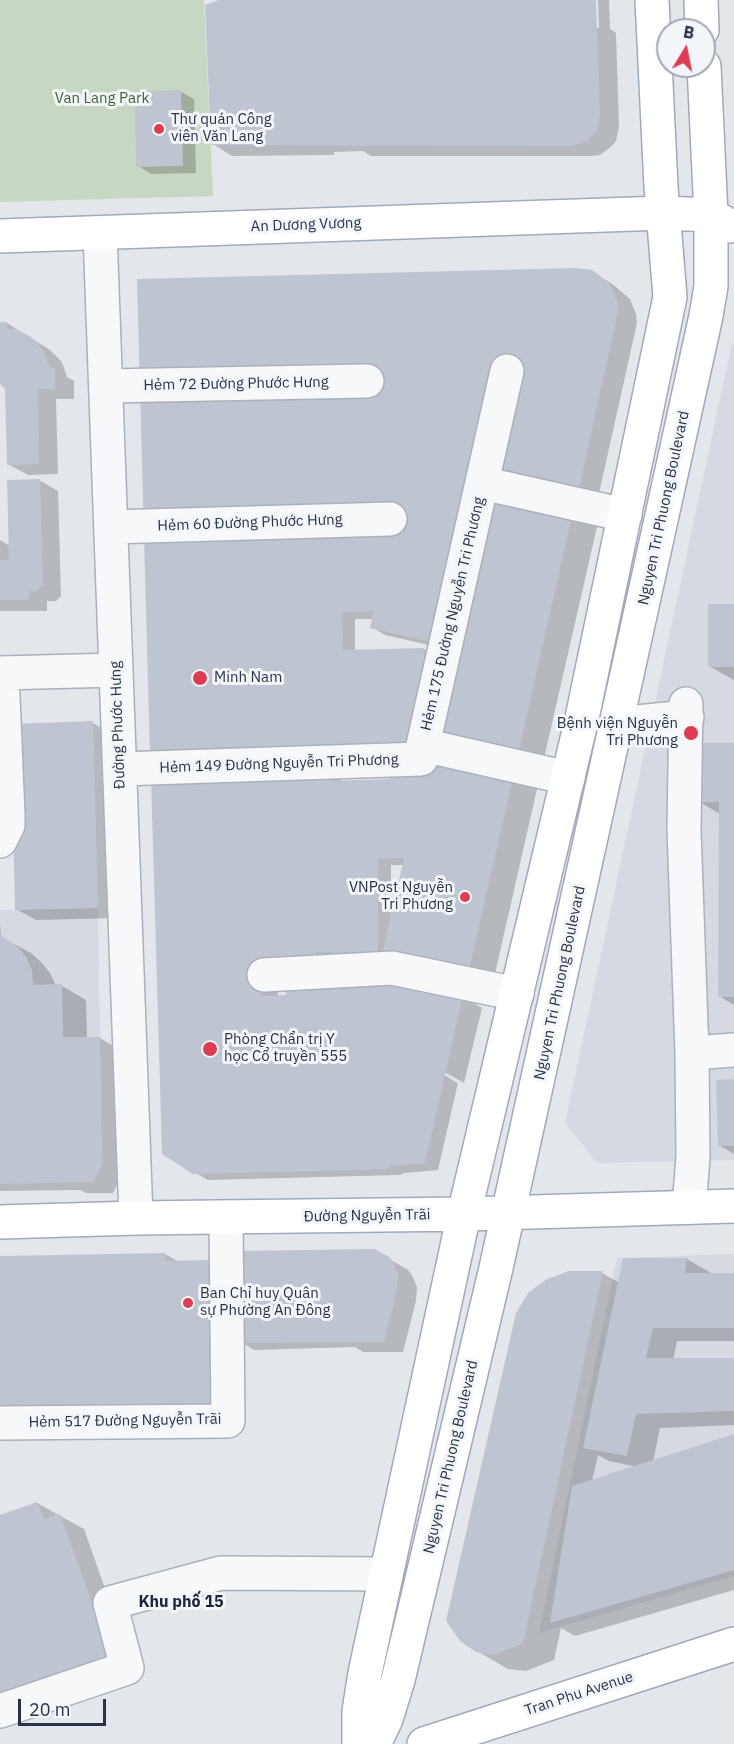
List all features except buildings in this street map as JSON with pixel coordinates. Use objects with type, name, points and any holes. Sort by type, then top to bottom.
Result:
[{"type":"main road","points":[[359,1744],[361,1692],[386,1574],[464,1214],[582,718],[670,297],[663,213],[652,0]]},
{"type":"main road","points":[[700,0],[701,18]]},
{"type":"main road","name":"Nguyen Tri Phuong Boulevard","points":[[374,1744],[386,1719],[398,1680],[509,1212],[706,316],[726,215],[706,78]]},
{"type":"main road","name":"An Dương Vương","points":[[0,236],[663,213],[726,215]]},
{"type":"main road","points":[[582,718],[617,724]]},
{"type":"main road","name":"Đường Nguyễn Trãi","points":[[0,1222],[464,1214],[734,1206]]},
{"type":"main road","name":"Tran Phu Avenue","points":[[424,1744],[734,1644]]},
{"type":"street","name":"Đường Phước Hưng","points":[[100,233],[136,1218]]},
{"type":"street","name":"Hẻm 175 Đường Nguyễn Tri Phương","points":[[423,745],[507,371]]},
{"type":"street","name":"Hẻm 72 Đường Phước Hưng","points":[[106,386],[367,381]]},
{"type":"street","name":"Hẻm 175 Đường Nguyễn Tri Phương","points":[[482,483],[625,515]]},
{"type":"street","name":"Hẻm 60 Đường Phước Hưng","points":[[111,527],[390,519]]},
{"type":"street","points":[[0,841],[8,825],[1,673],[116,670]]},
{"type":"street","points":[[617,724],[686,711],[684,830],[692,1053],[693,1158],[689,1207]]},
{"type":"street","points":[[423,745],[568,778]]},
{"type":"street","name":"Hẻm 149 Đường Nguyễn Tri Phương","points":[[120,769],[421,759],[423,745]]},
{"type":"street","points":[[264,975],[392,968],[517,994]]},
{"type":"street","points":[[692,1053],[734,1050]]},
{"type":"street","name":"Hẻm 517 Đường Nguyễn Trãi","points":[[0,1423],[228,1421],[226,1217]]},
{"type":"street","points":[[0,1711],[128,1668],[110,1603],[221,1573],[386,1574]]},
{"type":"shaded area","name":"Bệnh viện Nguyễn Tri Phương","points":[[732,343],[734,343],[734,1160],[597,1163],[565,1123]]},
{"type":"shaded area","points":[[98,908],[100,1037],[0,1038],[0,910]]},
{"type":"shaded area","points":[[734,1254],[734,1576],[539,1633],[617,1258]]},
{"type":"green space","name":"Van Lang Park","points":[[0,0],[204,0],[213,196],[0,202]]},
{"type":"place","name":"Thư quán Công viên Văn Lang","points":[[159,129]]},
{"type":"place","name":"Minh Nam","points":[[200,678]]},
{"type":"place","name":"Bệnh viện Nguyễn Tri Phương","points":[[691,733]]},
{"type":"place","name":"VNPost Nguyễn Tri Phương","points":[[465,897]]},
{"type":"place","name":"Phòng Chẩn trị Y học Cổ truyền 555","points":[[210,1049]]},
{"type":"place","name":"Ban Chỉ huy Quân sự Phường An Đông","points":[[188,1303]]},
{"type":"district","name":"Khu phố 15","points":[[181,1602]]}]
